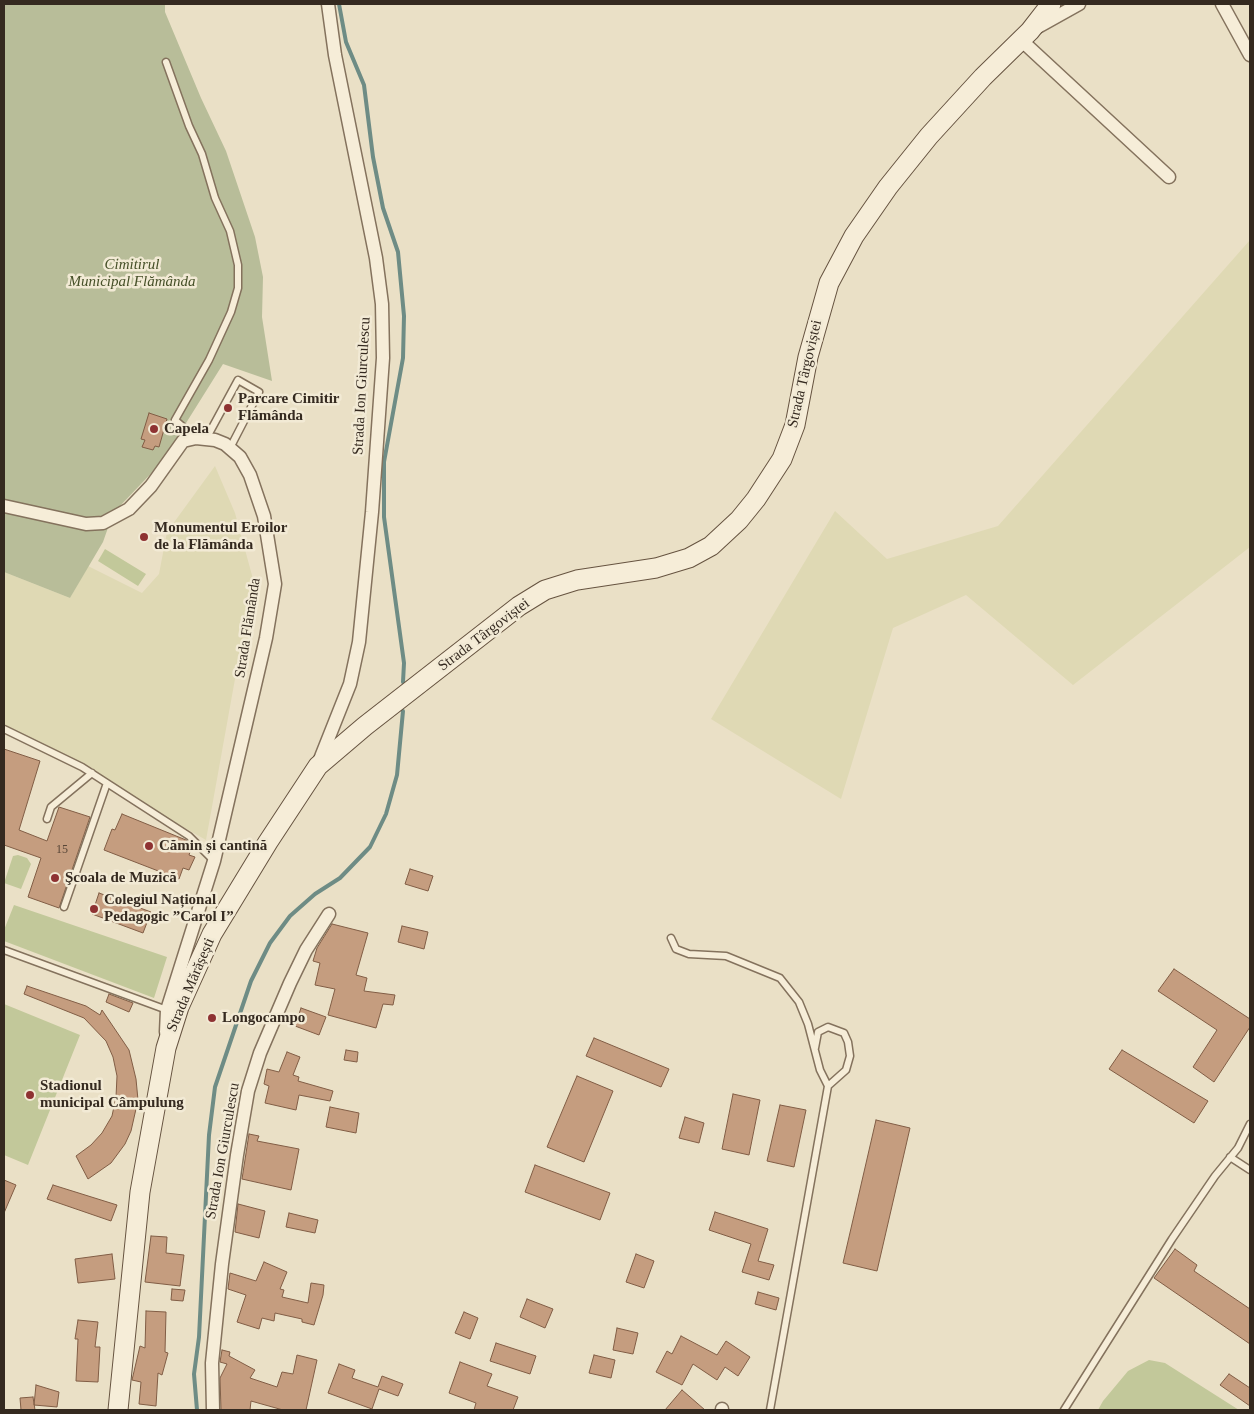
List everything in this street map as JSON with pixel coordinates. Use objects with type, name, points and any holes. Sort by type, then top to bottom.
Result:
[{"type":"main road","name":"Strada Târgoviștei","points":[[318,766],[365,726],[519,606],[545,590],[577,580],[656,568],[689,558],[711,546],[739,520],[782,459],[795,425],[808,357],[828,283],[854,236],[888,187],[929,136],[1026,35],[1051,4]]},
{"type":"main road","name":"Strada Mărășești","points":[[118,1410],[140,1192],[166,1048],[179,1007],[212,934],[268,842],[318,766]]},
{"type":"street","name":"Strada Ion Giurculescu","points":[[318,766],[350,684],[359,642],[383,358],[382,304],[376,258],[335,55],[328,4]]},
{"type":"street","points":[[1079,4],[1026,35],[1169,177]]},
{"type":"street","points":[[1222,4],[1250,55]]},
{"type":"street","points":[[4,506],[86,524],[103,523],[129,509],[150,486],[184,441],[201,438]]},
{"type":"street","name":"Strada Flămânda","points":[[166,1048],[167,1010],[214,861],[266,638],[275,584],[264,516],[250,475],[240,457],[230,448],[215,440],[201,438]]},
{"type":"street","name":"Strada Ion Giurculescu","points":[[213,1410],[212,1363],[222,1264],[248,1091],[260,1053],[290,982],[306,950],[329,914]]},
{"type":"lane","points":[[166,62],[189,126],[202,154],[215,198],[230,231],[238,265],[238,288],[231,312],[209,360],[175,420],[201,438],[238,380],[259,392],[230,448]]},
{"type":"lane","points":[[4,729],[108,782],[189,836],[214,861]]},
{"type":"lane","points":[[47,819],[51,807],[92,773]]},
{"type":"lane","points":[[64,907],[108,782]]},
{"type":"lane","points":[[671,938],[676,949],[689,954],[726,956],[780,978],[799,1002],[808,1024],[820,1070],[828,1086],[770,1410]]},
{"type":"lane","points":[[4,950],[167,1010]]},
{"type":"lane","points":[[814,1051],[818,1032],[828,1027],[844,1033],[848,1042],[850,1056],[846,1070],[828,1086]]},
{"type":"lane","points":[[1064,1410],[1172,1240],[1215,1176],[1238,1148],[1250,1124]]},
{"type":"lane","points":[[1230,1157],[1250,1170]]},
{"type":"shaded area","points":[[1250,240],[1250,547],[1073,685],[966,595],[893,628],[841,799],[711,719],[835,511],[887,559],[998,526]]},
{"type":"shaded area","points":[[215,466],[235,513],[253,579],[206,840],[4,725],[4,572],[70,598],[88,566],[142,593],[159,574],[167,532]]},
{"type":"green space","name":"Cimitirul Municipal Flămânda","points":[[4,4],[165,4],[165,12],[201,98],[226,151],[255,237],[263,277],[262,317],[272,381],[223,364],[161,463],[120,506],[110,522],[103,542],[70,598],[4,572]]},
{"type":"green space","points":[[105,549],[146,574],[138,586],[98,561]]},
{"type":"green space","points":[[18,855],[27,858],[31,864],[21,889],[4,883],[13,856]]},
{"type":"green space","points":[[14,905],[167,957],[154,998],[4,941],[4,930]]},
{"type":"green space","name":"Stadionul municipal Câmpulung","points":[[4,1004],[80,1035],[28,1165],[4,1155]]},
{"type":"green space","points":[[1149,1360],[1165,1363],[1239,1410],[1098,1410],[1103,1401],[1128,1371]]},
{"type":"building","name":"Capela","points":[[149,413],[167,419],[159,447],[155,446],[153,450],[142,447],[145,440],[141,439]]},
{"type":"building","points":[[4,749],[40,761],[19,830],[47,841],[59,807],[90,817],[59,908],[28,897],[41,858],[4,845]]},
{"type":"building","name":"Cămin și cantină","points":[[122,814],[186,840],[192,846],[189,855],[195,857],[189,870],[183,868],[179,879],[104,850],[112,829],[115,830]]},
{"type":"building","points":[[410,869],[433,876],[428,891],[405,884]]},
{"type":"building","points":[[99,893],[151,912],[143,933],[92,914]]},
{"type":"building","points":[[332,924],[368,933],[356,975],[367,978],[364,991],[395,995],[393,1005],[383,1004],[376,1028],[328,1015],[335,989],[315,985],[320,963],[313,961],[317,948]]},
{"type":"building","points":[[402,926],[428,932],[424,949],[398,942]]},
{"type":"building","points":[[1174,969],[1250,1019],[1250,1027],[1214,1082],[1193,1067],[1217,1030],[1158,991]]},
{"type":"building","points":[[27,986],[86,1006],[100,1015],[102,1010],[129,1050],[136,1079],[138,1100],[131,1131],[125,1144],[111,1163],[88,1179],[76,1156],[91,1145],[102,1133],[112,1116],[116,1097],[117,1076],[113,1057],[106,1041],[84,1018],[24,994]]},
{"type":"building","points":[[109,994],[133,1003],[129,1012],[106,1002]]},
{"type":"building","points":[[301,1008],[326,1017],[319,1035],[295,1026]]},
{"type":"building","points":[[594,1038],[669,1069],[661,1087],[586,1056]]},
{"type":"building","points":[[346,1050],[358,1052],[357,1062],[344,1060]]},
{"type":"building","points":[[1122,1050],[1208,1101],[1194,1123],[1109,1069]]},
{"type":"building","points":[[287,1052],[300,1057],[293,1075],[299,1077],[298,1081],[333,1091],[330,1101],[299,1095],[296,1110],[265,1103],[269,1086],[264,1084],[267,1069],[279,1072]]},
{"type":"building","points":[[577,1076],[613,1091],[584,1162],[547,1147]]},
{"type":"building","points":[[733,1094],[760,1100],[749,1155],[722,1149]]},
{"type":"building","points":[[780,1105],[806,1110],[794,1167],[767,1161]]},
{"type":"building","points":[[330,1107],[359,1113],[356,1133],[326,1127]]},
{"type":"building","points":[[685,1117],[704,1123],[699,1143],[679,1138]]},
{"type":"building","points":[[876,1120],[910,1128],[877,1271],[843,1263]]},
{"type":"building","points":[[249,1134],[259,1136],[257,1141],[299,1149],[291,1190],[242,1179]]},
{"type":"building","points":[[535,1165],[610,1193],[600,1220],[525,1192]]},
{"type":"building","points":[[4,1180],[16,1185],[4,1213]]},
{"type":"building","points":[[53,1185],[117,1205],[111,1221],[47,1199]]},
{"type":"building","points":[[238,1204],[265,1211],[259,1238],[235,1232]]},
{"type":"building","points":[[715,1212],[768,1229],[758,1261],[774,1265],[769,1280],[742,1272],[751,1244],[709,1230]]},
{"type":"building","points":[[289,1213],[318,1220],[315,1233],[286,1227]]},
{"type":"building","points":[[151,1236],[167,1237],[166,1253],[184,1255],[180,1286],[145,1282]]},
{"type":"building","points":[[1175,1249],[1197,1265],[1194,1271],[1250,1309],[1250,1344],[1154,1278]]},
{"type":"building","points":[[112,1254],[115,1279],[78,1283],[75,1259]]},
{"type":"building","points":[[636,1254],[654,1261],[644,1288],[626,1282]]},
{"type":"building","points":[[264,1262],[287,1272],[280,1289],[284,1290],[282,1297],[308,1303],[311,1283],[324,1285],[314,1325],[302,1322],[302,1319],[275,1313],[274,1321],[262,1318],[259,1329],[237,1322],[246,1295],[228,1289],[230,1273],[256,1281]]},
{"type":"building","points":[[172,1289],[185,1290],[183,1301],[171,1300]]},
{"type":"building","points":[[758,1292],[779,1298],[776,1310],[755,1304]]},
{"type":"building","points":[[527,1299],[553,1309],[545,1328],[520,1317]]},
{"type":"building","points":[[146,1311],[166,1312],[165,1352],[168,1353],[162,1375],[158,1373],[156,1406],[139,1404],[141,1382],[132,1380],[140,1346],[145,1348]]},
{"type":"building","points":[[464,1312],[478,1318],[470,1339],[455,1333]]},
{"type":"building","points":[[78,1320],[98,1322],[95,1347],[100,1347],[98,1382],[76,1381],[78,1339],[75,1339]]},
{"type":"building","points":[[617,1328],[638,1333],[633,1354],[613,1350]]},
{"type":"building","points":[[681,1336],[717,1355],[726,1341],[750,1357],[738,1376],[725,1367],[717,1380],[693,1364],[682,1385],[656,1372],[667,1351],[672,1354]]},
{"type":"building","points":[[496,1343],[536,1356],[530,1374],[490,1361]]},
{"type":"building","points":[[222,1350],[230,1352],[229,1356],[255,1370],[250,1378],[277,1387],[282,1372],[293,1374],[297,1355],[317,1360],[306,1410],[283,1410],[251,1401],[250,1410],[221,1410],[220,1378],[227,1364],[220,1362]]},
{"type":"building","points":[[594,1355],[615,1360],[611,1378],[589,1373]]},
{"type":"building","points":[[460,1362],[492,1374],[487,1386],[518,1397],[513,1410],[474,1410],[476,1403],[449,1393]]},
{"type":"building","points":[[339,1364],[355,1370],[352,1378],[378,1387],[382,1376],[403,1384],[398,1396],[379,1389],[372,1409],[328,1393]]},
{"type":"building","points":[[1229,1374],[1250,1388],[1250,1406],[1220,1385]]},
{"type":"building","points":[[36,1385],[59,1392],[57,1407],[34,1405]]},
{"type":"building","points":[[682,1390],[705,1410],[665,1410]]},
{"type":"building","points":[[33,1397],[35,1410],[21,1410],[20,1398]]},
{"type":"waterway","points":[[339,4],[346,42],[364,85],[373,157],[383,208],[398,252],[404,316],[403,358],[384,462],[384,517],[404,663],[403,682]]},
{"type":"waterway","points":[[197,1410],[194,1374],[199,1337],[209,1135],[215,1087],[251,981],[270,943],[290,916],[315,894],[340,878],[370,847],[386,814],[397,775],[403,711]]},
{"type":"place","name":"Parcare Cimitir Flămânda","points":[[228,408]]},
{"type":"place","name":"Capela","points":[[154,429]]},
{"type":"place","name":"Monumentul Eroilor de la Flămânda","points":[[144,537]]},
{"type":"place","name":"Cămin și cantină","points":[[149,846]]},
{"type":"place","name":"Şcoala de Muzică","points":[[55,878]]},
{"type":"place","name":"Colegiul Național Pedagogic ”Carol I”","points":[[94,909]]},
{"type":"place","name":"Longocampo","points":[[212,1018]]},
{"type":"place","name":"Stadionul municipal Câmpulung","points":[[30,1095]]}]
